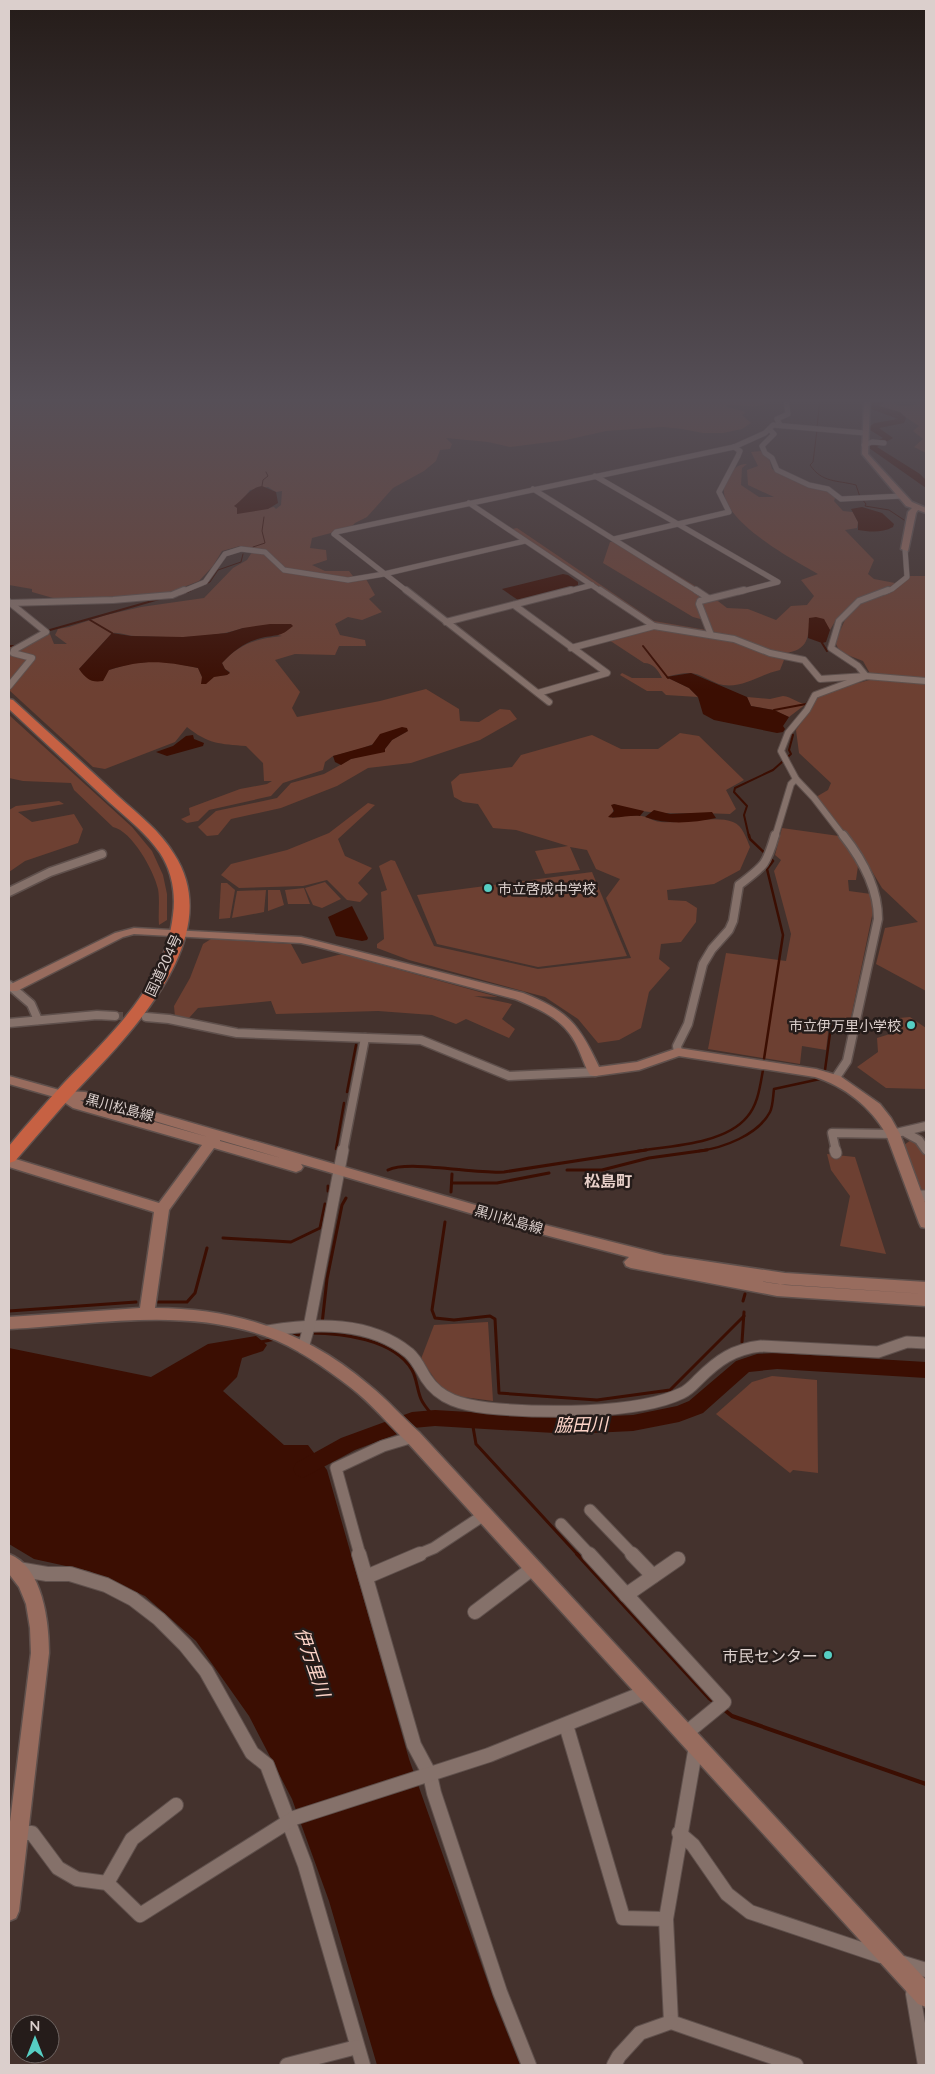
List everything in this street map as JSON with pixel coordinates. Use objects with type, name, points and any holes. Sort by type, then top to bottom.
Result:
[{"type":"highway","name":"国道204号","points":[[9,703],[143,826],[163,849],[171,861],[180,885],[182,910],[179,933],[157,981],[139,1011],[127,1028],[63,1095],[9,1157]]},
{"type":"street","points":[[497,497],[336,532],[334,534],[549,702]]},
{"type":"street","points":[[546,497],[708,598]]},
{"type":"street","points":[[631,497],[778,582],[700,601],[699,604],[711,635]]},
{"type":"street","points":[[614,539],[729,512],[721,497]]},
{"type":"street","points":[[838,497],[840,499],[886,497]]},
{"type":"street","points":[[903,497],[916,508],[926,511]]},
{"type":"street","points":[[469,503],[654,626]]},
{"type":"street","points":[[866,676],[858,666],[835,652],[831,648],[831,643],[840,621],[860,601],[892,589],[906,577],[905,549],[912,512],[916,508]]},
{"type":"street","points":[[9,603],[113,600],[172,595],[205,582],[226,554],[241,549],[265,552],[280,568],[295,573],[348,580],[384,574],[525,540]]},
{"type":"street","points":[[446,622],[592,585]]},
{"type":"street","points":[[9,603],[46,632],[14,650],[13,653],[32,658],[9,686]]},
{"type":"street","points":[[514,605],[607,674],[538,693]]},
{"type":"street","points":[[571,648],[654,626],[734,639],[770,653],[804,660],[820,679],[866,676],[926,681]]},
{"type":"street","points":[[835,1080],[847,1061],[869,968],[878,919],[878,901],[859,855],[814,798],[796,779],[781,752],[789,732],[807,710],[815,695],[866,676]]},
{"type":"street","points":[[678,1052],[677,1046],[688,1024],[703,964],[712,949],[729,930],[733,921],[739,885],[762,867],[769,857],[791,784],[796,779]]},
{"type":"street","points":[[9,892],[50,872],[102,854]]},
{"type":"street","points":[[38,1020],[36,1010],[28,999],[11,986],[127,932],[150,931],[301,940],[519,996],[548,1007],[570,1023],[580,1038],[595,1072]]},
{"type":"street","points":[[9,1024],[38,1020],[115,1016]]},
{"type":"street","points":[[146,1017],[165,1017],[212,1030],[237,1033],[421,1040],[509,1076],[595,1072],[639,1066],[678,1052],[798,1070],[835,1080],[875,1107],[900,1133],[919,1140],[926,1150]]},
{"type":"street","points":[[296,1344],[309,1327],[365,1038]]},
{"type":"street","name":"黒川松島線","points":[[9,1080],[63,1095],[78,1105],[214,1138],[586,1250],[650,1267],[777,1290],[926,1300]]},
{"type":"street","points":[[836,1153],[832,1133],[900,1133],[926,1126]]},
{"type":"street","points":[[900,1133],[921,1196],[926,1223]]},
{"type":"street","points":[[147,1314],[159,1219],[162,1209],[214,1138]]},
{"type":"street","points":[[9,1162],[162,1209]]},
{"type":"street","name":"黒川松島線","points":[[338,1174],[664,1261],[785,1279],[926,1288]]},
{"type":"street","points":[[9,1323],[147,1314],[186,1314],[212,1317],[268,1331],[296,1344],[356,1383],[413,1437],[895,1960],[923,1983],[913,1994],[925,2065]]},
{"type":"street","points":[[268,1331],[330,1326],[367,1332],[392,1341],[412,1356],[433,1389],[442,1397],[460,1404],[489,1408],[547,1409],[634,1406],[686,1392],[725,1356],[741,1348],[760,1346],[878,1352],[907,1342],[926,1343]]},
{"type":"street","points":[[413,1437],[395,1440],[336,1468],[414,1744],[434,1792],[500,1992],[530,2065]]},
{"type":"street","points":[[590,1510],[652,1576]]},
{"type":"street","points":[[366,1577],[434,1548],[484,1515]]},
{"type":"street","points":[[561,1524],[626,1595],[719,1706],[691,1740],[666,1919],[671,2022]]},
{"type":"street","points":[[626,1595],[678,1559]]},
{"type":"street","points":[[12,1565],[47,1574],[70,1574],[106,1585],[133,1599],[184,1644],[206,1671],[252,1753],[267,1766],[291,1820],[363,2065]]},
{"type":"street","points":[[9,1911],[13,1831],[40,1653],[40,1626],[36,1602],[28,1585],[12,1565]]},
{"type":"street","points":[[475,1612],[533,1568]]},
{"type":"street","points":[[13,1831],[32,1833],[58,1868],[77,1879],[107,1883],[140,1915],[291,1820],[426,1776],[566,1726],[646,1692]]},
{"type":"street","points":[[566,1726],[623,1918],[666,1919]]},
{"type":"street","points":[[107,1883],[132,1839],[176,1805]]},
{"type":"street","points":[[679,1833],[693,1845],[727,1894],[750,1912],[895,1960]]},
{"type":"street","points":[[614,2065],[619,2056],[640,2033],[671,2022],[796,2065]]},
{"type":"street","points":[[287,2065],[326,2061],[357,2047]]},
{"type":"shaded area","points":[[9,497],[245,497],[237,508],[237,513],[274,507],[276,509],[281,505],[282,497],[385,497],[367,517],[350,528],[312,538],[310,548],[326,550],[327,560],[312,565],[325,571],[349,571],[356,580],[366,579],[375,595],[369,599],[382,612],[362,620],[348,617],[335,624],[340,635],[365,640],[366,646],[339,646],[335,655],[295,654],[275,660],[300,692],[292,708],[297,717],[380,701],[426,689],[459,709],[460,721],[479,722],[500,709],[510,710],[517,719],[480,740],[411,763],[368,768],[337,786],[281,808],[231,819],[218,835],[207,836],[198,827],[216,811],[277,798],[291,783],[324,774],[351,759],[385,749],[392,740],[408,731],[360,749],[333,756],[325,762],[323,770],[283,783],[271,796],[209,810],[198,821],[187,823],[181,819],[190,815],[189,808],[240,789],[267,784],[272,781],[264,781],[263,763],[246,746],[229,745],[208,740],[187,727],[175,742],[105,769],[93,767],[9,690],[9,647],[14,647],[11,650],[12,654],[18,653],[17,649],[50,634],[54,644],[67,644],[55,635],[58,629],[141,607],[204,598],[233,568],[247,560],[254,549],[240,546],[222,551],[213,566],[199,581],[166,594],[60,600],[32,592],[32,589],[9,585]],"holes":[[[243,628],[282,636],[242,646],[222,663],[225,669],[230,672],[227,675],[202,677],[198,668],[164,661],[133,663],[109,670],[79,669],[112,633],[135,636],[189,637],[230,632]]]},
{"type":"shaded area","points":[[725,497],[836,497],[834,501],[843,511],[853,512],[858,522],[857,528],[845,530],[874,560],[868,574],[874,579],[895,583],[905,576],[926,576],[926,991],[876,964],[885,928],[918,922],[882,888],[861,853],[816,797],[828,790],[831,783],[799,753],[796,730],[821,693],[873,679],[863,661],[840,652],[835,642],[849,611],[837,618],[830,630],[823,619],[810,618],[807,639],[801,648],[789,653],[780,654],[784,660],[780,670],[745,683],[731,685],[719,684],[694,673],[666,677],[689,688],[698,697],[666,695],[662,691],[647,691],[620,675],[622,673],[632,678],[662,678],[657,670],[609,640],[654,628],[732,641],[654,624],[512,529],[517,528],[654,621],[706,630],[704,620],[693,617],[603,563],[610,542],[621,541],[710,595],[727,608],[748,609],[776,620],[791,606],[807,605],[814,596],[801,580],[818,574],[773,547],[740,521],[729,507]]},
{"type":"shaded area","points":[[783,696],[806,704],[789,717],[774,710],[751,706],[747,697],[770,699]]},
{"type":"shaded area","points":[[9,715],[132,827],[152,851],[163,875],[167,894],[167,920],[159,925],[159,898],[156,881],[135,844],[120,830],[113,827],[74,790],[71,783],[23,781],[9,778]]},
{"type":"shaded area","points":[[680,733],[699,736],[744,780],[726,790],[736,809],[730,814],[657,813],[614,804],[612,818],[638,816],[657,822],[708,819],[726,820],[739,826],[750,847],[740,870],[714,884],[667,890],[668,900],[686,901],[697,908],[696,922],[681,942],[661,944],[659,959],[670,968],[649,992],[641,1028],[619,1040],[598,1043],[578,1019],[545,997],[409,960],[377,948],[377,944],[384,939],[381,892],[387,890],[379,866],[391,860],[395,861],[434,946],[538,969],[631,958],[606,898],[620,879],[596,869],[587,850],[570,847],[580,870],[545,874],[535,851],[568,846],[516,830],[493,828],[478,804],[463,802],[454,797],[451,782],[460,774],[512,767],[521,755],[592,735],[621,749],[658,749]]},
{"type":"shaded area","points":[[59,801],[64,804],[18,812],[32,822],[74,814],[83,829],[78,843],[25,861],[9,872],[9,810],[16,806]]},
{"type":"shaded area","points":[[368,803],[375,805],[338,839],[345,856],[372,868],[358,883],[368,894],[360,902],[347,900],[327,880],[303,886],[239,888],[221,875],[231,864],[287,850],[329,833]]},
{"type":"shaded area","points":[[782,828],[839,836],[858,866],[856,880],[848,880],[849,891],[871,894],[873,911],[849,1027],[829,1024],[826,1050],[802,1046],[800,1064],[708,1049],[726,953],[786,961],[791,934],[774,871],[781,860],[775,855]]},
{"type":"shaded area","points":[[592,872],[627,956],[538,967],[437,944],[417,895]]},
{"type":"shaded area","points":[[325,882],[341,899],[322,908],[313,905],[305,888]]},
{"type":"shaded area","points":[[221,883],[227,883],[235,890],[230,918],[219,919]]},
{"type":"shaded area","points":[[304,888],[310,904],[288,904],[285,890]]},
{"type":"shaded area","points":[[266,890],[264,912],[232,918],[237,891]]},
{"type":"shaded area","points":[[268,890],[280,890],[284,905],[268,911]]},
{"type":"shaded area","points":[[211,939],[291,944],[302,964],[342,954],[498,997],[474,996],[512,1004],[502,1019],[515,1029],[509,1038],[466,1019],[456,1024],[432,1015],[378,1011],[276,1014],[271,1001],[198,1008],[189,1018],[175,1017],[174,1006],[190,978],[203,944]]},
{"type":"shaded area","points":[[910,1017],[926,1028],[926,1089],[886,1088],[857,1067],[878,1052],[877,1038],[893,1033],[899,1018]]},
{"type":"shaded area","points":[[911,1140],[916,1141],[926,1154],[926,1193],[923,1193],[904,1145]]},
{"type":"shaded area","points":[[827,1154],[855,1157],[886,1254],[840,1246],[850,1196],[831,1170]]},
{"type":"shaded area","points":[[488,1322],[493,1401],[456,1396],[441,1388],[421,1359],[434,1325]]},
{"type":"shaded area","points":[[772,1376],[817,1380],[818,1473],[793,1470],[790,1473],[716,1414],[752,1382]]},
{"type":"water","points":[[244,497],[277,497],[278,503],[268,509],[237,514],[237,508],[234,506]]},
{"type":"water","points":[[862,507],[882,513],[894,524],[893,527],[876,532],[858,530],[858,522],[851,509]]},
{"type":"water","points":[[563,574],[578,582],[578,585],[522,600],[518,600],[502,589]]},
{"type":"water","points":[[809,618],[824,619],[830,630],[826,642],[822,643],[808,638]]},
{"type":"water","points":[[270,624],[291,624],[293,626],[281,634],[255,640],[240,648],[222,663],[230,673],[214,677],[206,684],[201,684],[202,677],[198,668],[174,664],[154,662],[121,666],[109,670],[103,681],[89,680],[79,669],[112,633],[131,636],[183,637],[227,633],[243,628]]},
{"type":"water","points":[[691,673],[747,697],[751,706],[774,710],[789,717],[783,726],[785,729],[783,732],[777,733],[714,720],[703,714],[698,697],[689,688],[666,677]]},
{"type":"water","points":[[402,727],[407,728],[408,731],[392,740],[385,749],[385,752],[351,759],[341,765],[335,762],[333,756],[372,745],[380,734]]},
{"type":"water","points":[[193,735],[194,739],[204,743],[203,746],[167,756],[156,752],[173,746],[186,736]]},
{"type":"water","points":[[614,804],[644,811],[640,816],[608,817],[614,811],[611,805]]},
{"type":"water","points":[[654,810],[670,814],[712,812],[716,818],[680,822],[653,820],[645,817]]},
{"type":"water","points":[[352,906],[368,938],[367,940],[362,941],[336,936],[328,917]]},
{"type":"water","name":"伊万里川","points":[[256,1336],[267,1345],[263,1351],[242,1358],[237,1377],[223,1391],[284,1445],[308,1445],[327,1470],[409,1759],[494,2000],[520,2065],[377,2065],[329,1901],[292,1799],[249,1716],[196,1641],[145,1596],[89,1571],[34,1559],[9,1544],[9,1348],[151,1377],[208,1344]]},
{"type":"waterway","points":[[862,499],[866,504],[865,506],[889,510],[904,520]]},
{"type":"waterway","points":[[253,547],[265,543],[262,531],[264,517]]},
{"type":"waterway","points":[[204,585],[210,582],[218,570],[241,562],[243,554]]},
{"type":"waterway","points":[[188,592],[199,587]]},
{"type":"waterway","points":[[177,596],[191,590]]},
{"type":"waterway","points":[[50,630],[159,599]]},
{"type":"waterway","points":[[90,620],[112,633]]},
{"type":"waterway","points":[[822,643],[827,651]]},
{"type":"waterway","points":[[9,646],[18,646]]},
{"type":"waterway","points":[[643,646],[668,678]]},
{"type":"waterway","points":[[813,694],[824,689]]},
{"type":"waterway","points":[[774,712],[774,710],[806,704],[809,700]]},
{"type":"waterway","points":[[749,837],[744,815],[747,806],[734,792],[735,788],[773,770],[791,754],[789,750],[793,735],[790,732]]},
{"type":"waterway","points":[[749,835],[750,839],[773,861],[767,869],[783,935],[764,1059]]},
{"type":"waterway","points":[[825,1070],[831,1026],[850,1029],[851,1027]]},
{"type":"waterway","points":[[347,1092],[356,1045]]},
{"type":"waterway","points":[[638,1151],[696,1142],[725,1133],[737,1126],[754,1107],[763,1070]]},
{"type":"waterway","points":[[699,1151],[719,1147],[749,1134],[770,1112],[774,1089],[820,1079]]},
{"type":"waterway","points":[[336,1149],[344,1103]]},
{"type":"waterway","points":[[388,1170],[411,1166],[504,1172],[646,1150]]},
{"type":"waterway","points":[[567,1170],[602,1170],[649,1158],[707,1150]]},
{"type":"waterway","points":[[452,1183],[497,1183],[549,1173]]},
{"type":"waterway","points":[[451,1192],[452,1174]]},
{"type":"waterway","points":[[328,1186],[328,1191]]},
{"type":"waterway","points":[[322,1324],[327,1279],[342,1205],[346,1198]]},
{"type":"waterway","points":[[223,1238],[291,1242],[320,1228],[325,1204]]},
{"type":"waterway","points":[[445,1222],[432,1310],[435,1318],[454,1320],[490,1316],[495,1319],[499,1393],[597,1400],[670,1390],[744,1316]]},
{"type":"waterway","points":[[158,1302],[187,1302],[195,1293],[207,1248]]},
{"type":"waterway","points":[[743,1301],[745,1294]]},
{"type":"waterway","points":[[9,1311],[136,1302]]},
{"type":"waterway","points":[[744,1312],[744,1316]]},
{"type":"waterway","points":[[742,1342],[744,1316]]},
{"type":"waterway","points":[[310,1333],[336,1334],[366,1340],[393,1351],[412,1370],[421,1399],[425,1407],[435,1418]]},
{"type":"waterway","points":[[288,1336],[305,1334]]},
{"type":"waterway","points":[[261,1342],[275,1339]]},
{"type":"waterway","name":"脇田川","points":[[303,1469],[348,1444],[412,1420],[435,1418],[571,1426],[633,1423],[679,1414],[696,1407],[743,1366],[757,1362],[777,1361],[926,1370]]},
{"type":"waterway","points":[[472,1421],[476,1444],[578,1555]]},
{"type":"waterway","points":[[577,1554],[709,1698],[716,1703]]},
{"type":"waterway","points":[[722,1708],[732,1716],[926,1784]]},
{"type":"tunnel","points":[[115,1016],[138,1016]]},
{"type":"place","name":"市立啓成中学校","points":[[488,888]]},
{"type":"place","name":"市立伊万里小学校","points":[[911,1025]]},
{"type":"place","name":"市民センター","points":[[828,1655]]},
{"type":"district","name":"松島町","points":[[608,1180]]}]
